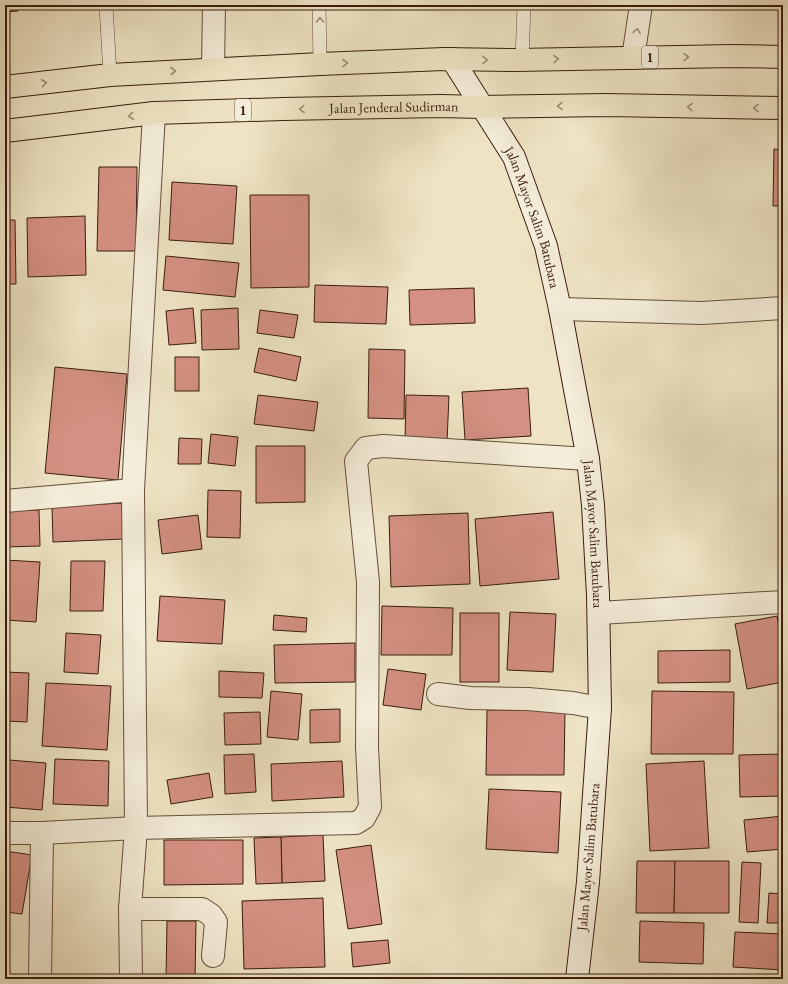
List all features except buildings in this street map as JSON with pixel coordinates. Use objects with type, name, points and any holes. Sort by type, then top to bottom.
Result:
[{"type":"highway","name":"1","points":[[5,88],[110,75],[320,64],[452,59],[522,60],[733,56],[783,58]]},
{"type":"highway","name":"Jalan Jenderal Sudirman","points":[[5,131],[154,113],[433,106],[481,107],[606,105],[783,108]]},
{"type":"street","points":[[213,69],[214,5]]},
{"type":"street","points":[[633,58],[641,5]]},
{"type":"street","name":"Jalan Mayor Salim Batubara","points":[[452,59],[514,158],[546,246],[560,309],[588,459],[599,613],[600,708],[588,882],[577,979]]},
{"type":"street","points":[[131,979],[130,909],[136,828],[133,490],[154,113]]},
{"type":"street","points":[[560,309],[702,313],[783,308]]},
{"type":"street","points":[[5,833],[42,834],[136,828],[356,823],[364,818],[370,807],[368,747],[368,582],[356,461],[366,448],[383,446],[588,459]]},
{"type":"street","points":[[5,501],[133,490]]},
{"type":"street","points":[[599,613],[783,602]]},
{"type":"street","points":[[438,694],[470,698],[528,699],[573,703],[600,708]]},
{"type":"street","points":[[40,979],[42,834]]},
{"type":"street","points":[[130,909],[202,909],[211,915],[216,922],[213,956]]},
{"type":"lane","points":[[106,5],[110,75]]},
{"type":"lane","points":[[319,5],[320,64]]},
{"type":"lane","points":[[522,60],[524,5]]}]
